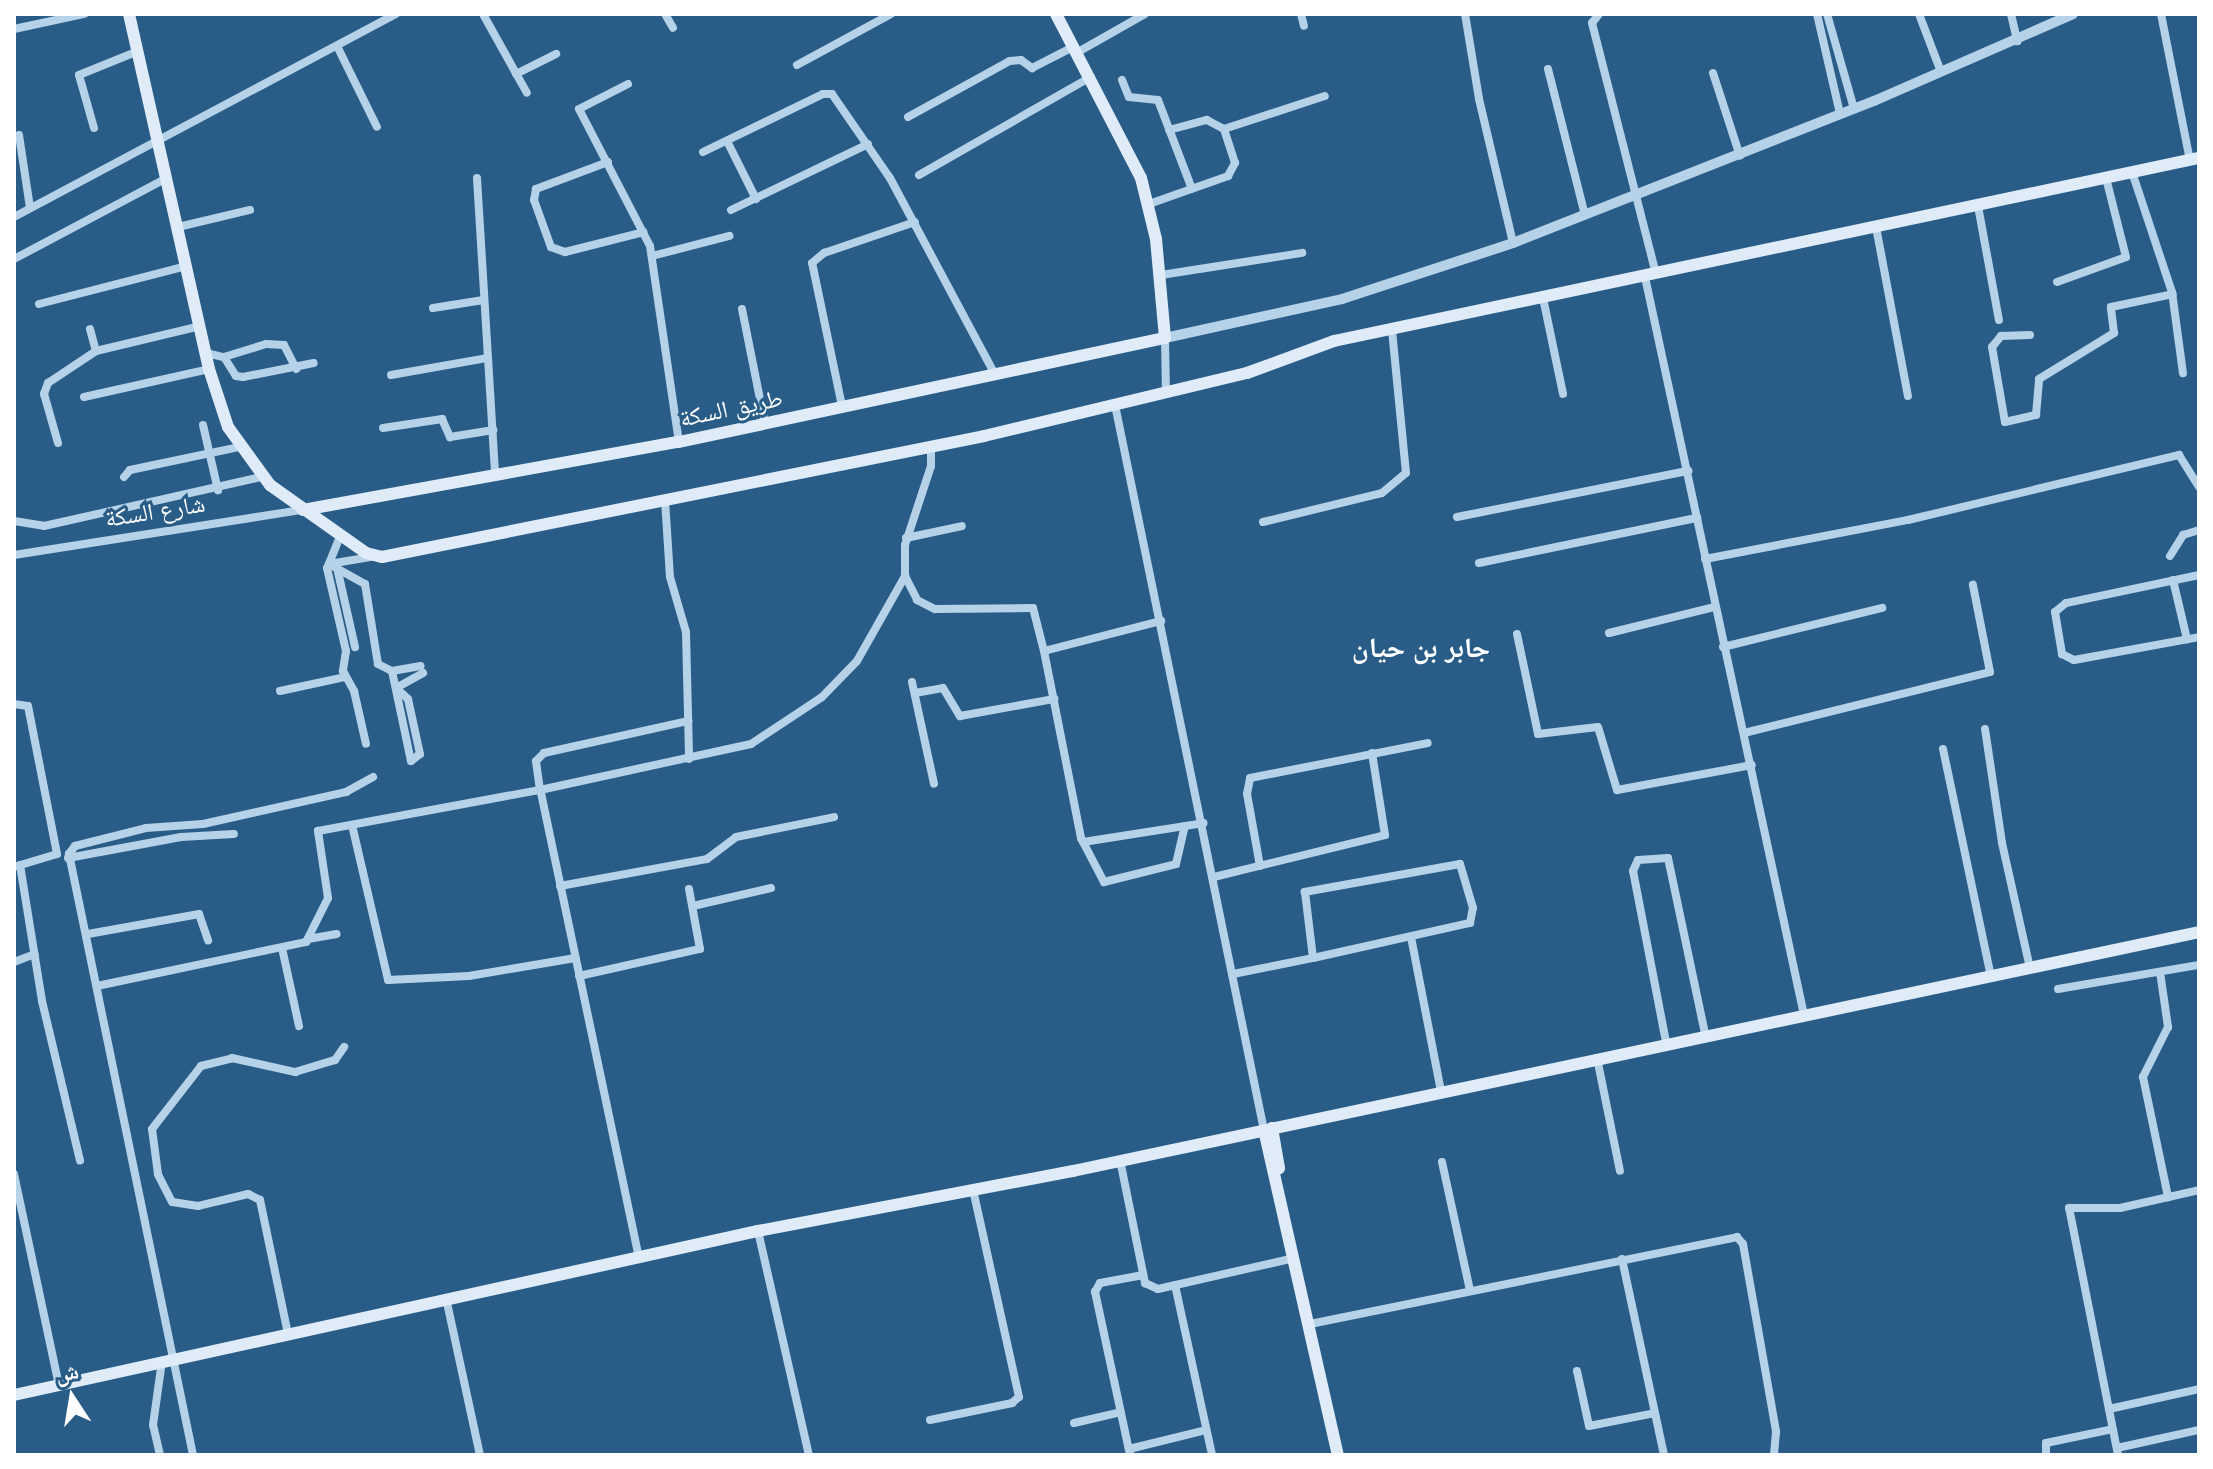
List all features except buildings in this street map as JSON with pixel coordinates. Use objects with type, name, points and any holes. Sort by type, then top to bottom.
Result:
[{"type":"main road","points":[[129,14],[209,369],[239,447],[261,477],[303,510],[375,556],[931,447],[1247,373],[1321,344],[2194,159]]},
{"type":"main road","points":[[1056,14],[1092,76],[1133,158],[1149,204],[1161,275],[1165,338]]},
{"type":"main road","name":"طريق السكة","points":[[303,510],[679,442],[1165,338]]},
{"type":"main road","points":[[14,1395],[446,1297],[1246,1134],[1271,1126],[1666,1042],[2199,932]]},
{"type":"main road","points":[[1271,1126],[1272,1151],[1338,1455]]},
{"type":"main road","points":[[1271,1126],[1272,1151]]},
{"type":"main road","points":[[1246,1134],[1272,1151]]},
{"type":"street","points":[[14,29],[84,14]]},
{"type":"street","points":[[14,217],[396,14]]},
{"type":"street","points":[[483,14],[527,93]]},
{"type":"street","points":[[665,14],[673,28]]},
{"type":"street","points":[[797,65],[891,14]]},
{"type":"street","points":[[908,117],[1010,61],[1021,60],[1032,68],[1145,14]]},
{"type":"street","points":[[1301,14],[1304,26]]},
{"type":"street","points":[[1465,14],[1479,99],[1513,243]]},
{"type":"street","points":[[1599,14],[1592,23],[1639,195],[1651,276],[1714,607],[1752,765],[1804,1015]]},
{"type":"street","points":[[1817,14],[1840,114]]},
{"type":"street","points":[[1827,14],[1854,109]]},
{"type":"street","points":[[1919,14],[1941,72]]},
{"type":"street","points":[[2011,14],[2017,41]]},
{"type":"street","points":[[1166,393],[1165,338],[1342,299],[1513,243],[1740,156],[2017,41],[2073,14]]},
{"type":"street","points":[[2161,14],[2194,159]]},
{"type":"street","points":[[337,46],[377,127]]},
{"type":"street","points":[[94,128],[79,75],[138,51]]},
{"type":"street","points":[[516,74],[556,54]]},
{"type":"street","points":[[1548,69],[1585,215]]},
{"type":"street","points":[[1713,73],[1740,156]]},
{"type":"street","points":[[919,175],[1092,76]]},
{"type":"street","points":[[1122,80],[1129,97],[1158,100],[1192,189]]},
{"type":"street","points":[[628,84],[579,109],[644,232],[652,256],[679,442]]},
{"type":"street","points":[[703,152],[826,93],[868,144],[915,222],[995,375]]},
{"type":"street","points":[[1169,130],[1207,120],[1224,129],[1325,96]]},
{"type":"street","points":[[1149,204],[1232,172],[1224,129]]},
{"type":"street","points":[[19,135],[30,208]]},
{"type":"street","points":[[727,141],[756,199]]},
{"type":"street","points":[[731,210],[868,144]]},
{"type":"street","points":[[608,162],[536,189],[534,200],[551,247],[565,252],[644,232]]},
{"type":"street","points":[[2132,172],[2173,294],[2183,373]]},
{"type":"street","points":[[14,259],[167,178]]},
{"type":"street","points":[[477,178],[495,474]]},
{"type":"street","points":[[2057,282],[2126,257],[2106,178]]},
{"type":"street","points":[[1978,206],[1999,320]]},
{"type":"street","points":[[178,227],[250,210]]},
{"type":"street","points":[[842,406],[812,263],[824,253],[915,222]]},
{"type":"street","points":[[1876,227],[1908,396]]},
{"type":"street","points":[[652,256],[729,236]]},
{"type":"street","points":[[1161,275],[1302,253]]},
{"type":"street","points":[[39,304],[187,266]]},
{"type":"street","points":[[2030,335],[2001,336],[1992,347],[2005,422],[2036,415],[2039,379],[2114,333],[2111,307],[2173,294]]},
{"type":"street","points":[[1543,298],[1563,394]]},
{"type":"street","points":[[433,308],[483,300]]},
{"type":"street","points":[[742,309],[765,424]]},
{"type":"street","points":[[58,443],[44,389],[96,351],[200,326]]},
{"type":"street","points":[[90,329],[96,351]]},
{"type":"street","points":[[1263,522],[1382,493],[1406,473],[1392,330]]},
{"type":"street","points":[[206,353],[224,357],[266,344],[284,345],[296,369]]},
{"type":"street","points":[[224,357],[236,376],[296,369],[314,363]]},
{"type":"street","points":[[391,375],[487,358]]},
{"type":"street","points":[[84,397],[209,369]]},
{"type":"street","points":[[1115,405],[1233,974],[1271,1126]]},
{"type":"street","points":[[383,428],[442,419],[450,437],[493,430]]},
{"type":"street","points":[[203,425],[218,490]]},
{"type":"street","points":[[124,477],[130,470],[239,447]]},
{"type":"street","points":[[308,939],[328,898],[318,831],[540,790],[751,744],[822,697],[857,661],[905,576],[906,538],[927,483],[931,447]]},
{"type":"street","points":[[1705,559],[1908,520],[2179,455],[2199,487]]},
{"type":"street","points":[[1457,517],[1688,471]]},
{"type":"street","points":[[14,521],[44,526],[218,490],[261,477]]},
{"type":"street","points":[[665,500],[670,577],[686,632],[689,759]]},
{"type":"street","name":"شارع السكة","points":[[14,555],[303,510]]},
{"type":"street","points":[[1479,563],[1697,518]]},
{"type":"street","points":[[906,538],[962,526]]},
{"type":"street","points":[[2170,556],[2183,535],[2199,530]]},
{"type":"street","points":[[341,534],[329,564],[346,651],[345,677],[354,691],[366,744]]},
{"type":"street","points":[[329,564],[375,556]]},
{"type":"street","points":[[329,564],[338,572],[365,584],[378,664],[392,671],[422,669],[396,688]]},
{"type":"street","points":[[338,572],[355,647]]},
{"type":"street","points":[[2199,575],[2061,605],[2055,612],[2064,657],[2082,661],[2199,637]]},
{"type":"street","points":[[905,576],[917,600],[935,609],[1033,608],[1083,842],[1097,873],[1109,884],[1176,864],[1185,826]]},
{"type":"street","points":[[2173,580],[2187,639]]},
{"type":"street","points":[[1744,733],[1990,672],[1973,585]]},
{"type":"street","points":[[1609,633],[1714,607]]},
{"type":"street","points":[[1723,647],[1882,608]]},
{"type":"street","points":[[1044,651],[1161,621]]},
{"type":"street","points":[[1517,634],[1538,734],[1598,727],[1617,790],[1752,765]]},
{"type":"street","points":[[392,671],[411,761],[420,754],[417,739],[408,699],[396,688]]},
{"type":"street","points":[[280,691],[345,677]]},
{"type":"street","points":[[912,682],[934,784]]},
{"type":"street","points":[[915,693],[943,688],[960,716],[1054,699]]},
{"type":"street","points":[[14,704],[28,706],[57,854],[17,866],[52,1050],[80,1161]]},
{"type":"street","points":[[639,1258],[535,766],[544,753],[688,721]]},
{"type":"street","points":[[1985,729],[2002,843],[2030,968]]},
{"type":"street","points":[[404,737],[417,739]]},
{"type":"street","points":[[1260,866],[1247,794],[1250,778],[1428,743]]},
{"type":"street","points":[[1943,749],[1991,977]]},
{"type":"street","points":[[1214,877],[1385,835],[1372,753]]},
{"type":"street","points":[[193,1455],[168,1358],[88,934],[68,858],[75,846],[136,832],[194,825],[346,792],[373,777]]},
{"type":"street","points":[[560,886],[707,859],[736,837],[834,817]]},
{"type":"street","points":[[1083,842],[1204,823]]},
{"type":"street","points":[[194,825],[195,835]]},
{"type":"street","points":[[352,825],[388,980],[469,976],[575,958]]},
{"type":"street","points":[[136,832],[137,845]]},
{"type":"street","points":[[68,858],[195,835],[234,834]]},
{"type":"street","points":[[1666,1042],[1633,871],[1638,860],[1668,858],[1705,1034]]},
{"type":"street","points":[[1233,974],[1313,958],[1411,937],[1473,920],[1458,862],[1305,892],[1313,958]]},
{"type":"street","points":[[693,906],[771,888]]},
{"type":"street","points":[[579,976],[700,949],[689,889]]},
{"type":"street","points":[[88,934],[199,914],[208,940]]},
{"type":"street","points":[[97,986],[337,934]]},
{"type":"street","points":[[1411,937],[1441,1091]]},
{"type":"street","points":[[282,948],[299,1026]]},
{"type":"street","points":[[14,962],[35,954]]},
{"type":"street","points":[[2058,989],[2199,965]]},
{"type":"street","points":[[2160,972],[2168,1027],[2143,1077],[2168,1197]]},
{"type":"street","points":[[288,1334],[260,1200],[248,1194],[198,1206],[172,1202],[158,1174],[152,1129],[201,1066],[232,1058],[295,1072],[335,1060],[344,1047]]},
{"type":"street","points":[[1597,1058],[1620,1171]]},
{"type":"street","points":[[1120,1160],[1145,1283],[1158,1289],[1295,1258]]},
{"type":"street","points":[[1442,1162],[1470,1290]]},
{"type":"street","points":[[14,1174],[59,1385]]},
{"type":"street","points":[[930,1420],[1019,1397],[973,1190]]},
{"type":"street","points":[[2199,1190],[2109,1209],[2069,1208],[2118,1452],[2199,1430]]},
{"type":"street","points":[[758,1231],[809,1455]]},
{"type":"street","points":[[1310,1324],[1622,1259],[1740,1239],[1776,1432],[1774,1455]]},
{"type":"street","points":[[1622,1259],[1664,1455]]},
{"type":"street","points":[[1143,1275],[1100,1283],[1095,1292],[1130,1452],[1206,1430]]},
{"type":"street","points":[[1175,1285],[1212,1455]]},
{"type":"street","points":[[446,1297],[480,1455]]},
{"type":"street","points":[[160,1455],[153,1425],[168,1358]]},
{"type":"street","points":[[1577,1371],[1589,1426],[1655,1413]]},
{"type":"street","points":[[2109,1409],[2199,1389]]},
{"type":"street","points":[[1074,1423],[1121,1412]]},
{"type":"street","points":[[2046,1455],[2046,1443],[2113,1429]]},
{"type":"district","name":"جابر بن حيان","points":[[1421,648]]}]
